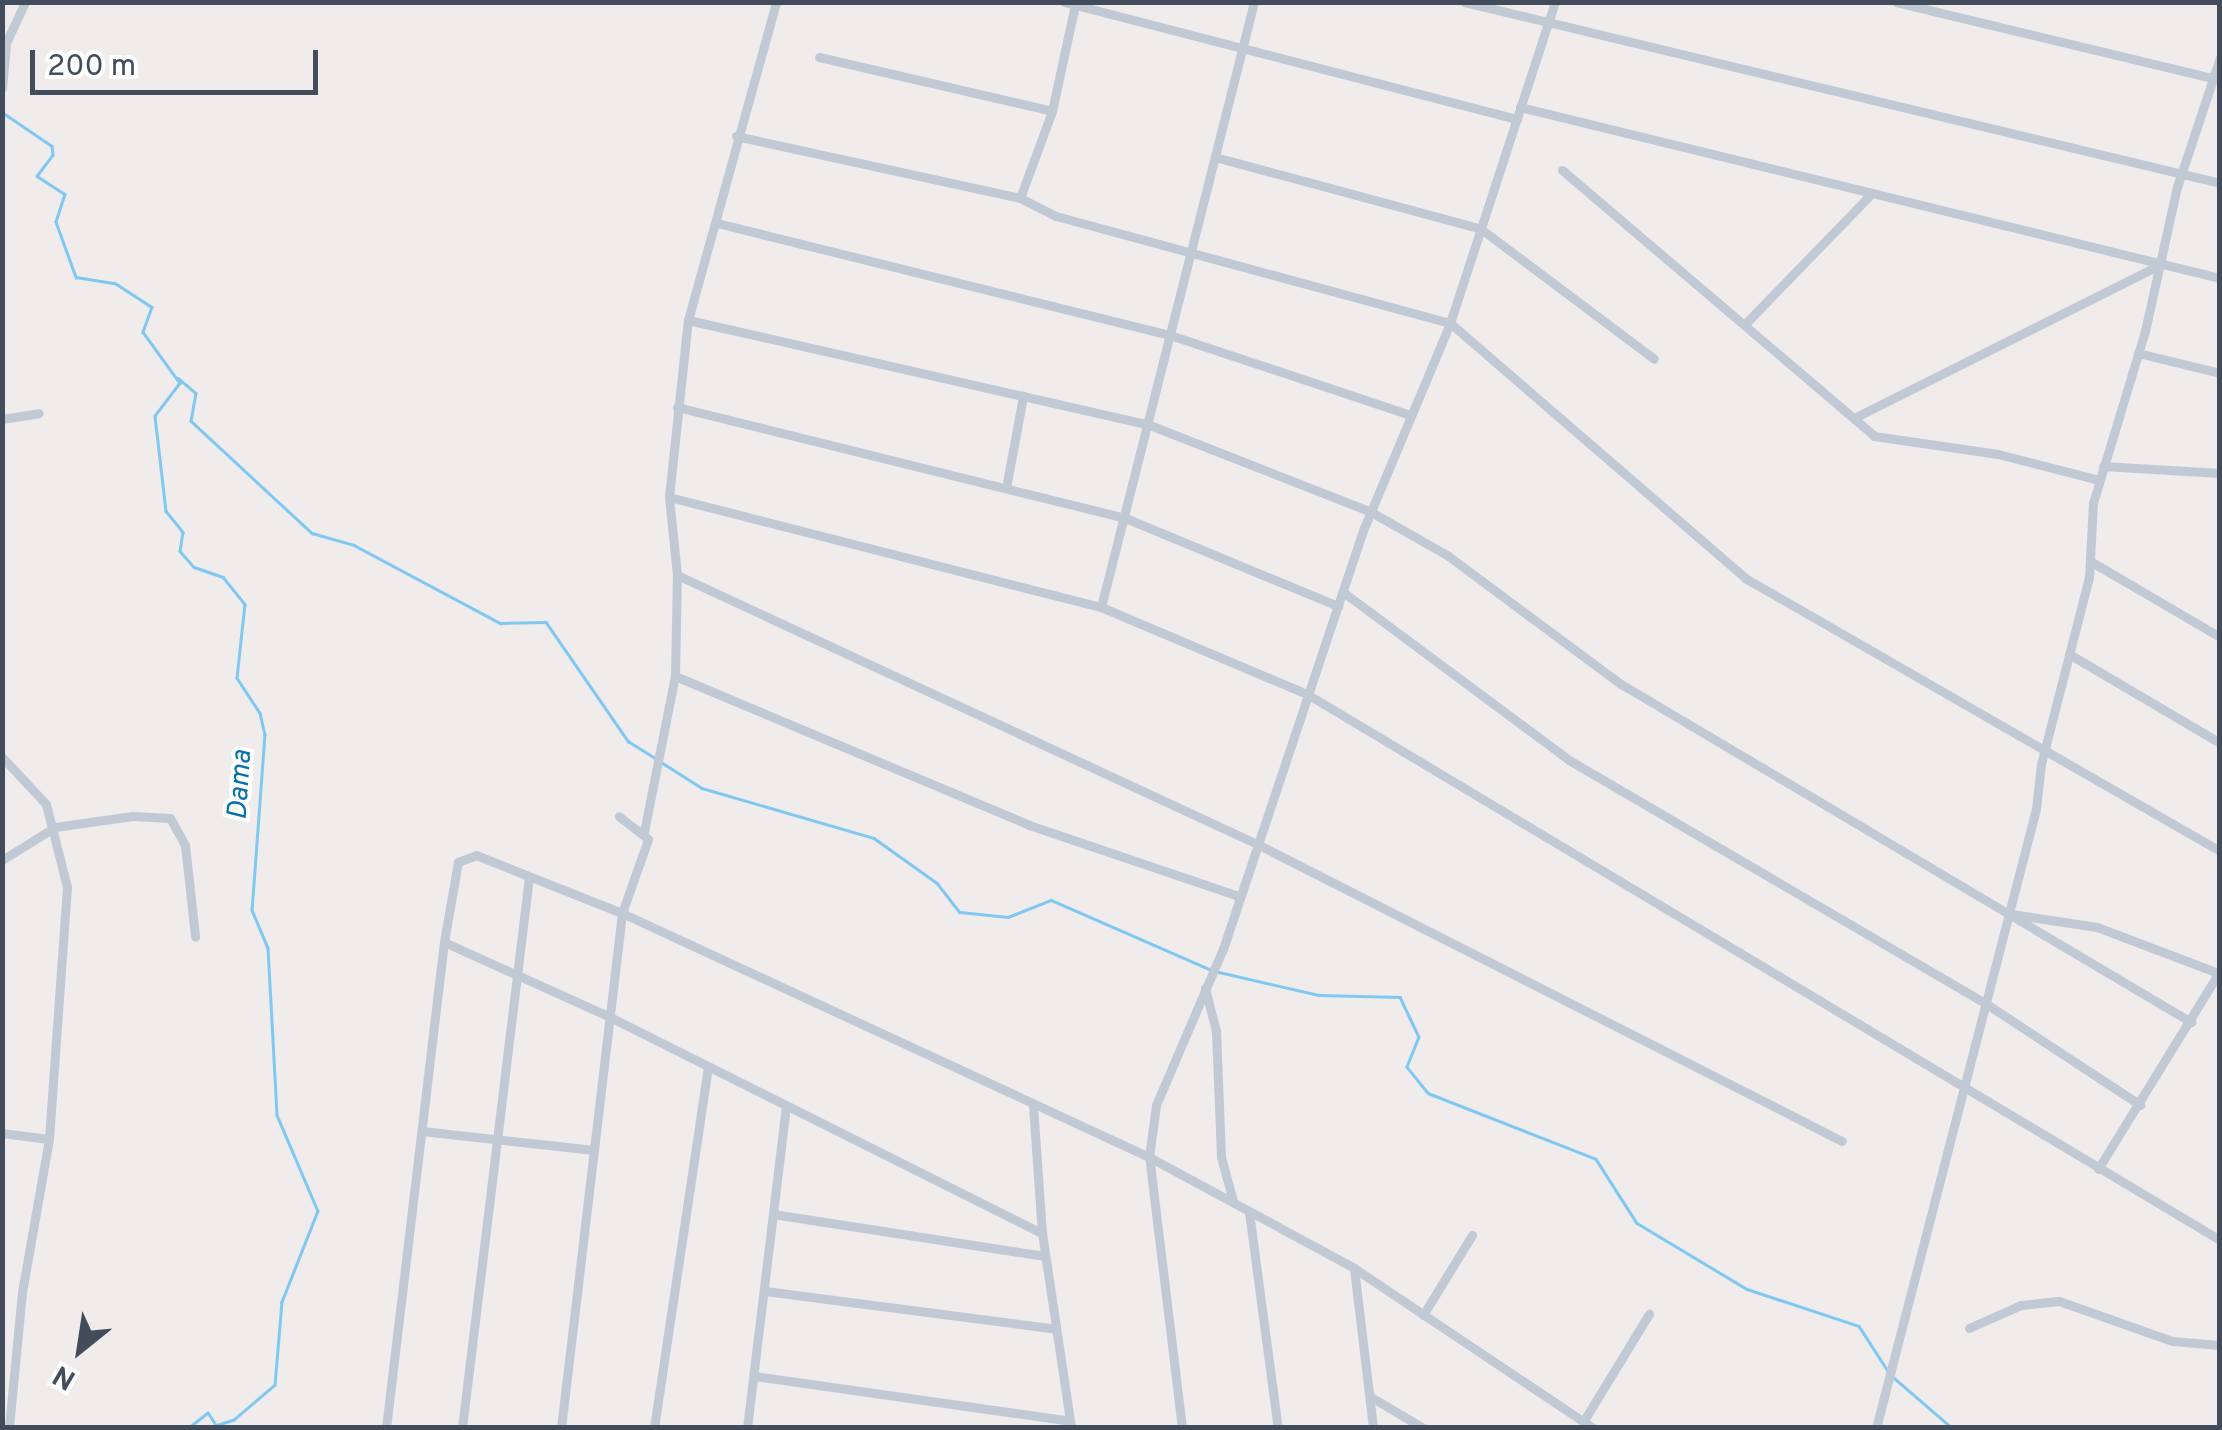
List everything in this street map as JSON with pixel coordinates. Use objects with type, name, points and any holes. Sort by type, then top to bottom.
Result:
[{"type":"street","points":[[2,88],[6,43],[25,2]]},
{"type":"street","points":[[561,1428],[622,913],[646,852],[644,832],[675,676],[677,575],[669,497],[688,320],[776,2]]},
{"type":"street","points":[[1100,608],[1254,2]]},
{"type":"street","points":[[1464,2],[2220,184]]},
{"type":"street","points":[[1182,1428],[1148,1157],[1156,1104],[1239,896],[1371,512],[1450,322],[1556,2]]},
{"type":"street","points":[[1896,2],[2217,79]]},
{"type":"street","points":[[1020,198],[1052,111],[1070,4],[1517,119]]},
{"type":"street","points":[[819,57],[1052,111]]},
{"type":"street","points":[[1876,1428],[1967,1091],[2005,914],[2036,809],[2044,752],[2090,561],[2099,480],[2138,352],[2183,175],[2217,79],[2220,58]]},
{"type":"street","points":[[1520,106],[2220,278]]},
{"type":"street","points":[[736,136],[1020,198],[1056,216],[1192,248],[1450,322],[1745,578],[2220,851]]},
{"type":"street","points":[[1215,157],[1481,230],[1654,360]]},
{"type":"street","points":[[1562,170],[1874,436],[1998,454],[2099,480]]},
{"type":"street","points":[[1746,323],[1872,193]]},
{"type":"street","points":[[716,224],[1170,335],[1411,415]]},
{"type":"street","points":[[1854,418],[2162,264]]},
{"type":"street","points":[[688,320],[1147,424],[1371,512],[1447,555],[1621,684],[2191,1022]]},
{"type":"street","points":[[2138,352],[2220,373]]},
{"type":"street","points":[[1006,488],[1023,396]]},
{"type":"street","points":[[677,407],[1124,517],[1338,606]]},
{"type":"street","points":[[2,419],[39,413]]},
{"type":"street","points":[[2103,466],[2220,473]]},
{"type":"street","points":[[669,497],[1100,608],[1308,694],[2220,1240]]},
{"type":"street","points":[[2090,561],[2220,637]]},
{"type":"street","points":[[677,575],[1255,842],[1842,1141]]},
{"type":"street","points":[[1343,592],[1569,760],[1985,1003],[2140,1104]]},
{"type":"street","points":[[2069,654],[2220,743]]},
{"type":"street","points":[[675,676],[1029,825],[1239,896]]},
{"type":"street","points":[[2,757],[46,804],[66,872],[67,919],[49,1139],[22,1292],[9,1428]]},
{"type":"street","points":[[618,816],[644,832]]},
{"type":"street","points":[[2,860],[55,827],[170,818],[185,845],[195,936]]},
{"type":"street","points":[[386,1428],[444,942],[458,862],[464,855],[622,913],[1148,1157],[1354,1268],[1588,1425],[1649,1314]]},
{"type":"street","points":[[462,1428],[530,877]]},
{"type":"street","points":[[2005,914],[2097,927],[2219,972],[2098,1169]]},
{"type":"street","points":[[444,942],[518,980],[610,1017],[1042,1233]]},
{"type":"street","points":[[1205,988],[1216,1031],[1221,1157],[1233,1202]]},
{"type":"street","points":[[654,1428],[708,1067]]},
{"type":"street","points":[[755,1376],[1070,1424],[1042,1233],[1034,1105]]},
{"type":"street","points":[[747,1428],[786,1106]]},
{"type":"street","points":[[422,1131],[594,1150]]},
{"type":"street","points":[[2,1132],[49,1139]]},
{"type":"street","points":[[1249,1212],[1278,1428]]},
{"type":"street","points":[[773,1214],[1046,1256]]},
{"type":"street","points":[[1423,1315],[1472,1235]]},
{"type":"street","points":[[1354,1268],[1374,1428]]},
{"type":"street","points":[[764,1292],[1056,1329]]},
{"type":"street","points":[[1968,1328],[2022,1305],[2058,1302],[2172,1341],[2220,1345]]},
{"type":"street","points":[[1371,1397],[1423,1428]]},
{"type":"waterway","name":"Dama","points":[[2,112],[52,146],[53,155],[37,176],[65,194],[56,222],[76,277],[115,283],[152,307],[143,332],[180,383],[155,416],[166,511],[183,532],[180,551],[194,567],[223,577],[245,604],[237,678],[260,713],[265,734],[252,910],[268,948],[277,1115],[318,1211],[282,1302],[275,1385],[234,1420],[216,1426],[208,1413],[189,1428]]},
{"type":"waterway","points":[[178,378],[196,393],[191,421],[312,533],[354,545],[500,623],[546,622],[628,741],[655,758]]},
{"type":"waterway","points":[[661,762],[702,788],[874,838],[937,883],[960,912],[1008,917],[1051,900],[1211,970]]},
{"type":"waterway","points":[[1219,972],[1319,995],[1400,997],[1419,1037],[1407,1067],[1428,1093],[1596,1159],[1637,1223],[1747,1289],[1859,1326],[1888,1371]]},
{"type":"waterway","points":[[1893,1377],[1952,1428]]}]
